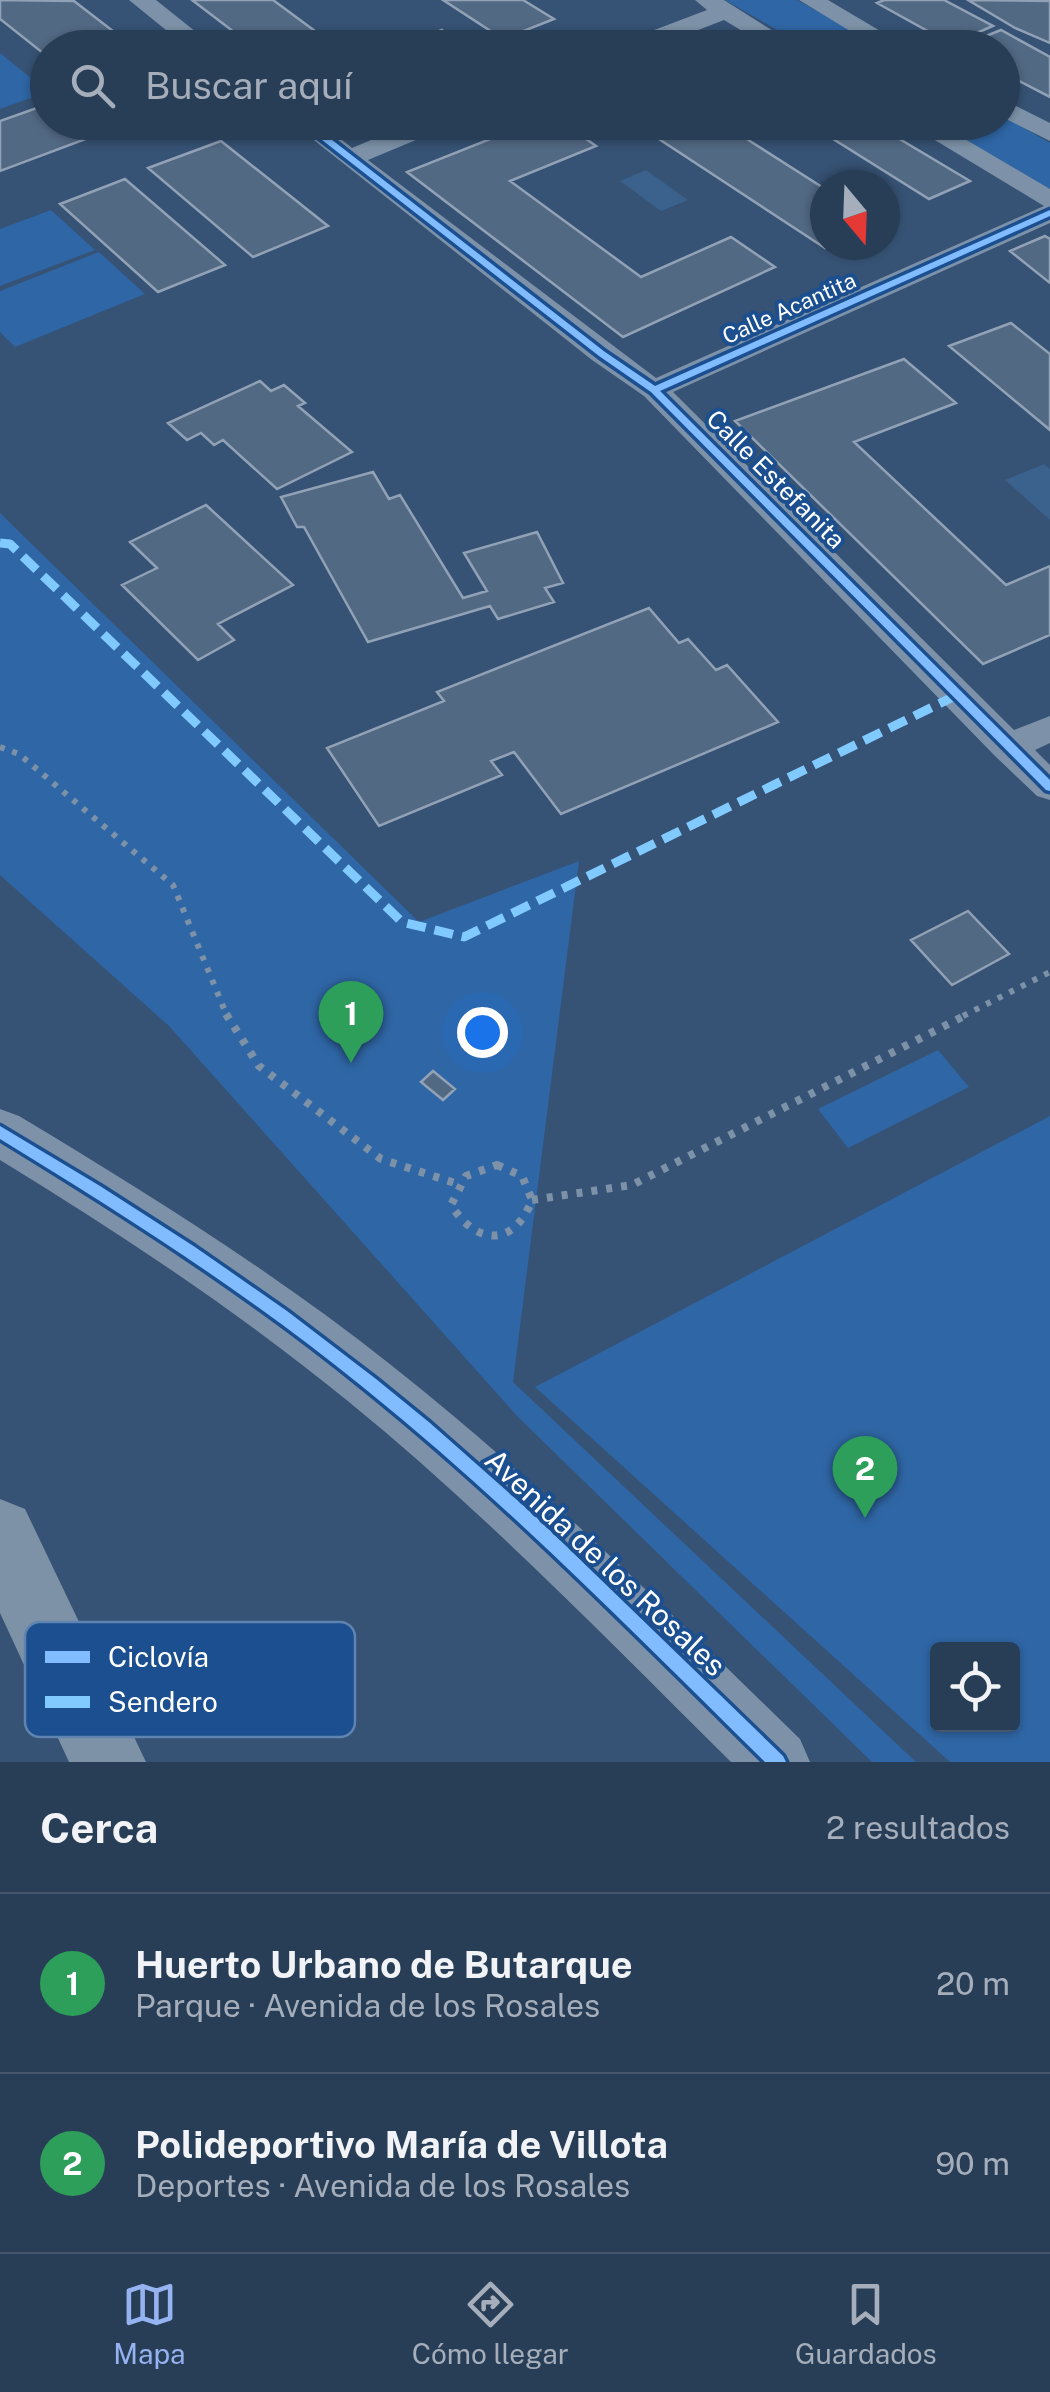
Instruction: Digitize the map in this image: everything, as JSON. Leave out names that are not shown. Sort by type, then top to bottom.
[{"type":"highway","points":[[0,1534],[42,1622]]},
{"type":"highway","points":[[96,1737],[108,1762]]},
{"type":"street","points":[[141,0],[180,30]]},
{"type":"street","points":[[813,0],[866,30]]},
{"type":"street","points":[[665,30],[716,5],[758,30]]},
{"type":"street","points":[[1020,116],[1050,133]]},
{"type":"street","name":"Calle Estefanita","points":[[326,140],[654,390],[1050,787]]},
{"type":"street","points":[[349,158],[394,140]]},
{"type":"street","points":[[948,140],[1050,200]]},
{"type":"street","name":"Calle Acantita","points":[[654,390],[1050,214]]},
{"type":"street","points":[[1008,746],[1050,729]]},
{"type":"street","name":"Avenida de los Rosales","points":[[0,1132],[217,1270],[370,1384],[549,1538],[777,1762]]},
{"type":"path","points":[[0,747],[19,754],[173,885],[230,1024],[258,1066],[381,1159],[455,1184]]},
{"type":"path","points":[[532,1200],[632,1185],[1050,972]]},
{"type":"path","points":[[498,1164],[522,1176],[532,1200],[522,1224],[502,1234],[480,1234],[461,1224],[450,1205],[455,1184],[473,1168],[498,1164]]},
{"type":"shaded area","points":[[725,0],[797,0],[851,30],[777,30]]},
{"type":"shaded area","points":[[0,53],[30,77],[30,98],[0,109]]},
{"type":"shaded area","points":[[1020,126],[1050,143],[1050,189],[965,140],[1020,140]]},
{"type":"shaded area","points":[[646,170],[688,200],[661,211],[620,181]]},
{"type":"shaded area","points":[[51,210],[95,250],[0,286],[0,229]]},
{"type":"shaded area","points":[[99,252],[145,294],[15,347],[0,332],[0,291]]},
{"type":"shaded area","points":[[1044,464],[1050,469],[1050,520],[1005,480]]},
{"type":"shaded area","points":[[0,513],[419,922],[579,861],[513,1382],[916,1762],[872,1762],[518,1417],[169,1026],[0,875]]},
{"type":"shaded area","points":[[938,1050],[969,1087],[848,1148],[818,1109]]},
{"type":"shaded area","points":[[1050,1116],[1050,1762],[950,1762],[535,1387]]},
{"type":"building","points":[[0,0],[74,1],[112,30],[30,30],[30,43],[0,19]]},
{"type":"building","points":[[192,0],[273,0],[314,30],[231,30]]},
{"type":"building","points":[[443,0],[523,0],[554,19],[526,30],[489,30]]},
{"type":"building","points":[[944,0],[993,26],[984,30],[926,30],[877,3]]},
{"type":"building","points":[[968,0],[1050,1],[1050,43]]},
{"type":"building","points":[[1020,40],[1050,57],[1050,97],[1020,81]]},
{"type":"building","points":[[30,110],[30,140],[83,140],[0,171],[0,121]]},
{"type":"building","points":[[488,140],[588,140],[596,146],[510,181],[641,277],[731,237],[775,267],[623,337],[407,172]]},
{"type":"building","points":[[660,140],[748,140],[810,179],[810,238]]},
{"type":"building","points":[[835,140],[901,140],[970,181],[929,199],[900,181],[900,170],[883,170]]},
{"type":"building","points":[[221,141],[328,226],[253,257],[148,168]]},
{"type":"building","points":[[125,179],[225,265],[158,292],[60,204]]},
{"type":"building","points":[[1045,236],[1050,239],[1050,283],[1010,251]]},
{"type":"building","points":[[1011,323],[1050,354],[1050,430],[949,346]]},
{"type":"building","points":[[904,359],[956,403],[854,442],[1006,585],[1050,566],[1050,635],[983,664],[735,421]]},
{"type":"building","points":[[260,381],[271,391],[284,385],[305,403],[298,406],[352,452],[277,489],[223,440],[214,445],[201,433],[187,440],[168,423]]},
{"type":"building","points":[[373,472],[389,499],[400,495],[463,598],[487,591],[464,553],[537,532],[563,583],[545,588],[554,602],[498,619],[490,606],[368,642],[304,527],[297,527],[281,497]]},
{"type":"building","points":[[206,505],[293,585],[218,624],[234,640],[198,660],[122,585],[157,568],[130,542]]},
{"type":"building","points":[[649,608],[679,643],[688,639],[716,670],[727,665],[778,722],[561,814],[514,752],[491,761],[502,775],[379,826],[327,748],[444,701],[437,692]]},
{"type":"building","points":[[968,911],[1009,954],[952,985],[911,940]]},
{"type":"building","points":[[433,1071],[455,1089],[443,1100],[421,1082]]},
{"type":"marked path","points":[[0,543],[10,544],[402,922],[464,937],[957,695]]},
{"type":"cycle path","points":[[326,140],[654,390],[1050,787]]},
{"type":"cycle path","points":[[654,390],[1050,213]]},
{"type":"cycle path","points":[[0,1132],[190,1252],[371,1384],[528,1521],[777,1762]]},
{"type":"place","name":"Huerto Urbano de Butarque","points":[[351,1063]]},
{"type":"place","name":"Polideportivo María de Villota","points":[[865,1518]]}]
